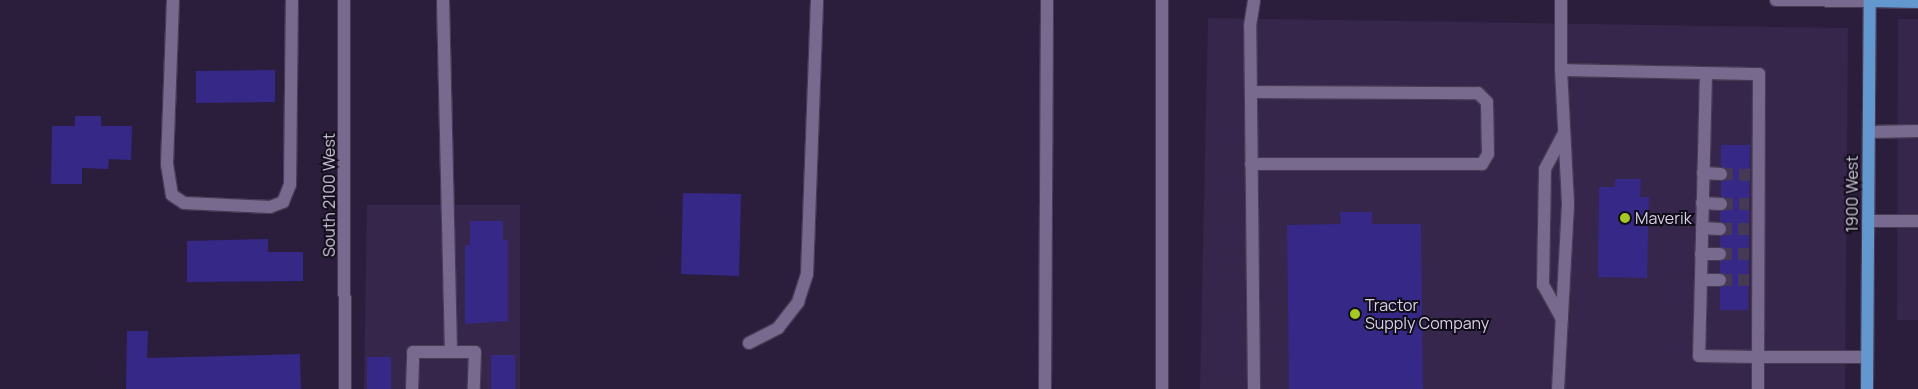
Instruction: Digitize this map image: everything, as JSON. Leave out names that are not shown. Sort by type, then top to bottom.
[{"type":"main road","points":[[1870,1],[1918,2]]},
{"type":"main road","name":"1900 West","points":[[1867,389],[1870,1]]},
{"type":"street","points":[[173,0],[167,164],[172,195],[184,203],[270,207],[284,202],[290,185],[292,0]]},
{"type":"street","name":"South 2100 West","points":[[344,0],[345,389]]},
{"type":"street","points":[[443,0],[451,352]]},
{"type":"street","points":[[749,343],[778,328],[798,302],[806,274],[817,0]]},
{"type":"street","points":[[1046,389],[1047,0]]},
{"type":"street","points":[[1162,0],[1162,389]]},
{"type":"street","points":[[1254,0],[1250,26],[1254,389]]},
{"type":"street","points":[[1558,389],[1568,202],[1561,70],[1561,0]]},
{"type":"street","points":[[1776,0],[1870,1]]},
{"type":"street","points":[[1561,70],[1759,74],[1754,175],[1753,280],[1758,389]]},
{"type":"street","points":[[1706,73],[1699,356],[1868,357]]},
{"type":"street","points":[[1252,92],[1478,94],[1486,102],[1488,154],[1482,164],[1252,164]]},
{"type":"street","points":[[1869,132],[1918,131]]},
{"type":"street","points":[[1562,319],[1543,285],[1545,169],[1564,132]]},
{"type":"street","points":[[1703,173],[1721,174]]},
{"type":"street","points":[[1702,203],[1720,204]]},
{"type":"street","points":[[1868,221],[1918,221]]},
{"type":"street","points":[[1702,228],[1720,229]]},
{"type":"street","points":[[1701,254],[1720,254]]},
{"type":"street","points":[[1701,280],[1720,280]]},
{"type":"street","points":[[412,389],[412,352],[475,352],[474,389]]},
{"type":"shaded area","points":[[1208,18],[1848,28],[1845,389],[1200,389]]},
{"type":"shaded area","points":[[1898,19],[1918,19],[1918,320],[1897,320]]},
{"type":"shaded area","points":[[367,205],[520,205],[520,389],[364,389]]},
{"type":"building","points":[[275,70],[275,102],[196,103],[196,71]]},
{"type":"building","points":[[75,116],[101,116],[101,126],[132,126],[131,160],[109,159],[108,169],[82,168],[82,184],[51,184],[52,126],[75,126]]},
{"type":"building","points":[[1721,145],[1750,145],[1748,310],[1720,310],[1720,288],[1728,280],[1720,272],[1720,262],[1728,254],[1720,246],[1720,237],[1728,229],[1720,221],[1720,212],[1729,204],[1721,196],[1721,182],[1729,174],[1721,166]]},
{"type":"building","points":[[1615,179],[1641,179],[1640,197],[1649,197],[1647,278],[1598,277],[1599,187],[1615,187]]},
{"type":"building","points":[[683,193],[741,194],[739,276],[681,274]]},
{"type":"building","name":"Tractor Supply Company","points":[[1340,212],[1372,212],[1372,224],[1421,224],[1423,389],[1289,389],[1287,225],[1341,224]]},
{"type":"building","points":[[470,221],[503,221],[503,240],[508,240],[508,321],[465,324],[465,245],[470,245]]},
{"type":"building","points":[[268,239],[268,252],[303,252],[303,281],[187,282],[187,241]]},
{"type":"building","points":[[127,331],[148,331],[147,358],[300,354],[301,389],[126,389]]},
{"type":"building","points":[[491,355],[515,355],[515,389],[491,389]]},
{"type":"building","points":[[367,357],[391,357],[391,389],[367,389]]},
{"type":"tunnel","points":[[1721,174],[1750,175]]},
{"type":"tunnel","points":[[1721,204],[1749,204]]},
{"type":"tunnel","points":[[1720,229],[1749,229]]},
{"type":"tunnel","points":[[1720,254],[1749,254]]},
{"type":"tunnel","points":[[1720,280],[1749,280]]},
{"type":"place","name":"Maverik","points":[[1625,218]]},
{"type":"place","name":"Tractor Supply Company","points":[[1355,314]]}]
